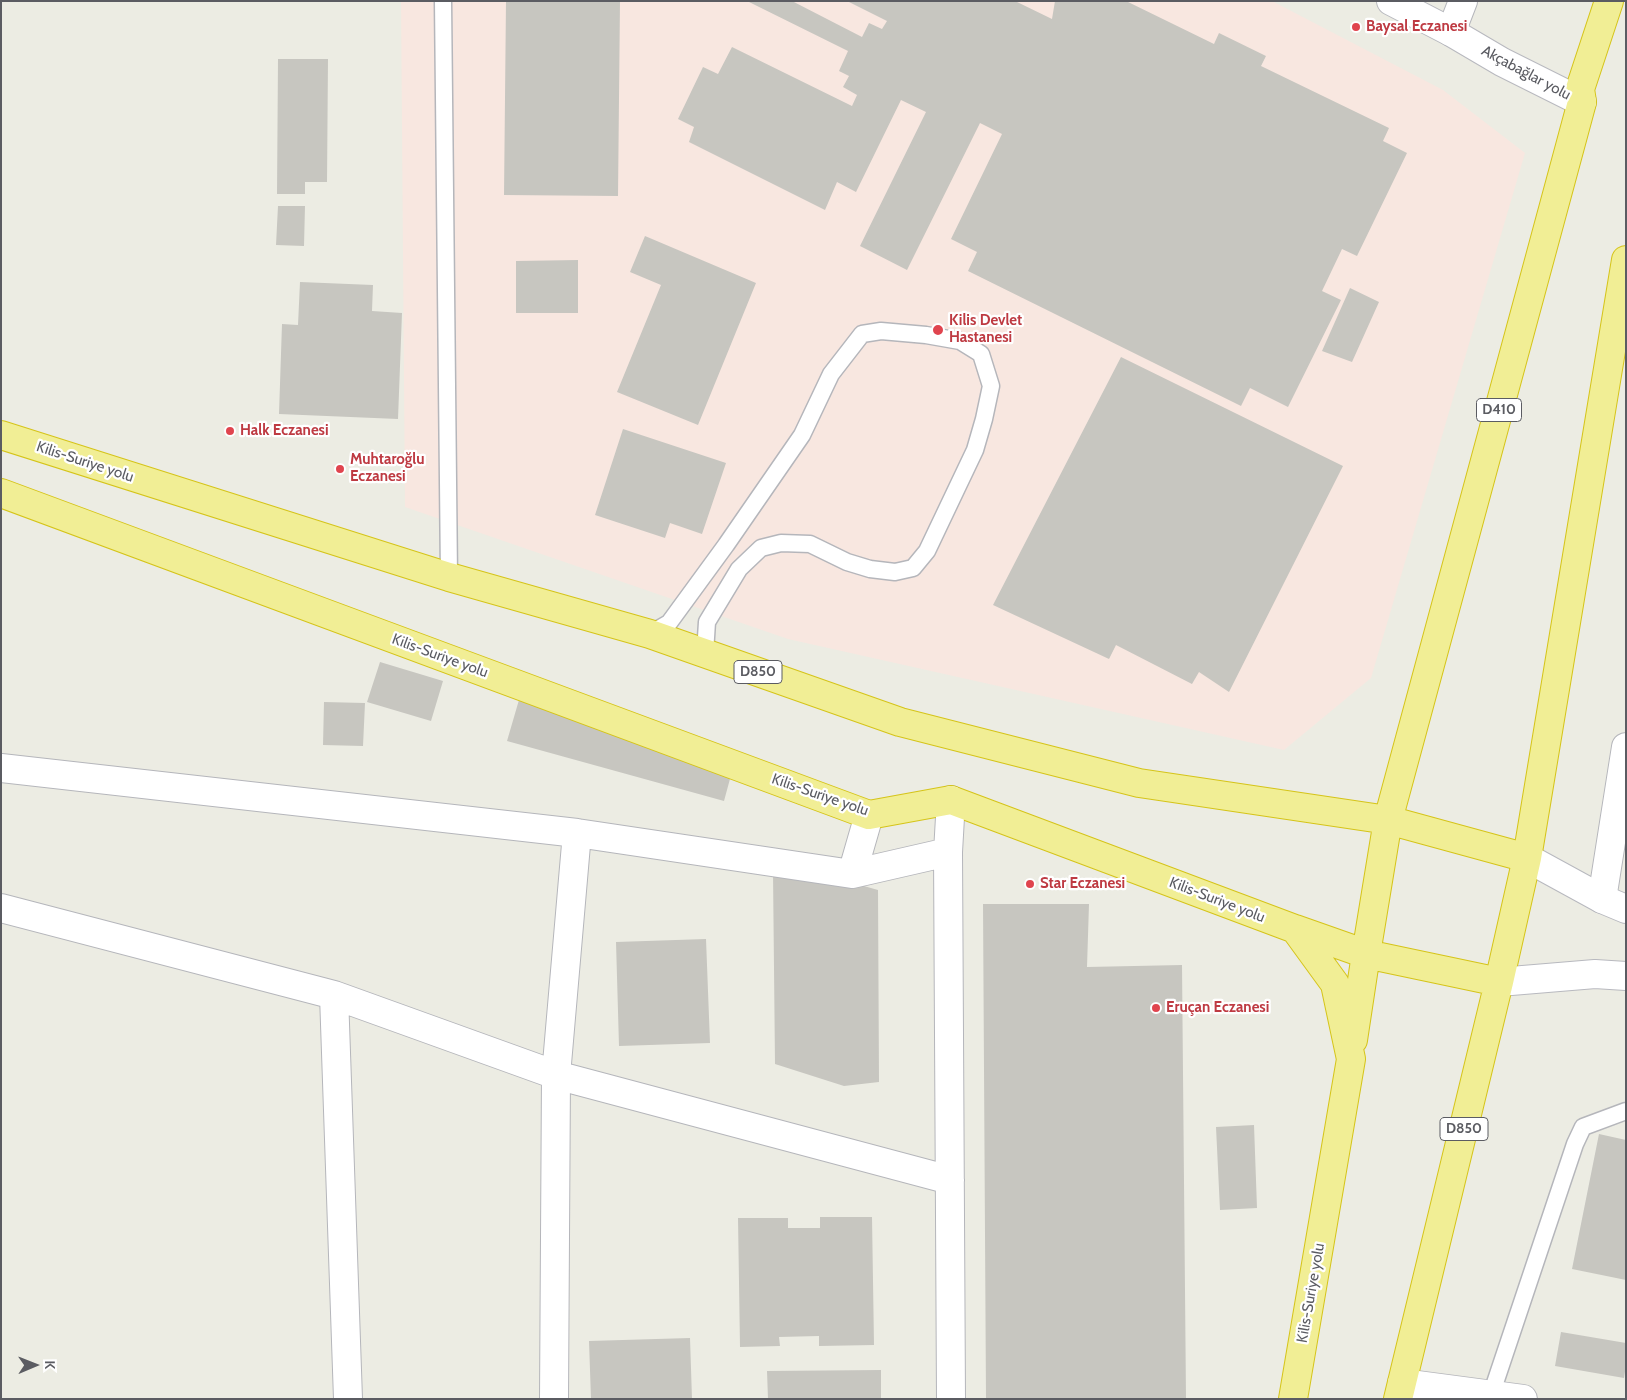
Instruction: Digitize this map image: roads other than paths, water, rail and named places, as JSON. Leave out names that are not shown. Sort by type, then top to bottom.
[{"type":"highway","name":"D410","points":[[1388,820],[1582,102],[1580,89],[1609,1]]},
{"type":"highway","points":[[1527,858],[1626,260]]},
{"type":"highway","name":"Kilis-Suriye yolu","points":[[1,435],[449,578],[650,634],[900,722],[1138,783],[1388,820],[1527,858]]},
{"type":"highway","name":"Kilis-Suriye yolu","points":[[1,493],[869,815],[951,800],[1295,929],[1335,984],[1351,1059],[1293,1399]]},
{"type":"highway","points":[[1351,1059],[1388,820]]},
{"type":"highway","name":"D850","points":[[1400,1391],[1500,982],[1527,858]]},
{"type":"highway","points":[[1295,929],[1366,954],[1500,982]]},
{"type":"street","name":"Akçabağlar yolu","points":[[1391,1],[1451,32],[1502,62],[1582,102]]},
{"type":"street","points":[[1451,32],[1463,1]]},
{"type":"street","points":[[1527,858],[1614,904],[1626,746]]},
{"type":"street","points":[[1,768],[577,832],[852,874],[948,852]]},
{"type":"street","points":[[951,800],[948,852],[951,1399]]},
{"type":"street","points":[[852,874],[869,815]]},
{"type":"street","points":[[554,1399],[556,1075],[577,832]]},
{"type":"street","points":[[1,908],[334,995],[556,1075],[950,1180]]},
{"type":"street","points":[[1500,982],[1595,974],[1626,976]]},
{"type":"street","points":[[334,995],[348,1399]]},
{"type":"street","points":[[1400,1391],[1491,1395],[1523,1399]]},
{"type":"lane","points":[[443,1],[449,578]]},
{"type":"lane","points":[[650,634],[669,623],[736,530],[802,435],[831,374],[862,334],[881,331],[943,338],[960,341],[982,354],[991,386],[975,450],[927,551],[913,568],[895,572],[870,569],[847,562],[810,544],[781,543],[760,548],[739,569],[707,622],[704,653]]},
{"type":"lane","points":[[1491,1395],[1575,1144],[1583,1128],[1626,1111]]},
{"type":"place","name":"Baysal Eczanesi","points":[[1356,27]]},
{"type":"place","name":"Kilis Devlet Hastanesi","points":[[938,330]]},
{"type":"place","name":"Halk Eczanesi","points":[[230,431]]},
{"type":"place","name":"Muhtaroğlu Eczanesi","points":[[340,469]]},
{"type":"place","name":"Star Eczanesi","points":[[1030,884]]},
{"type":"place","name":"Eruçan Eczanesi","points":[[1156,1008]]}]
